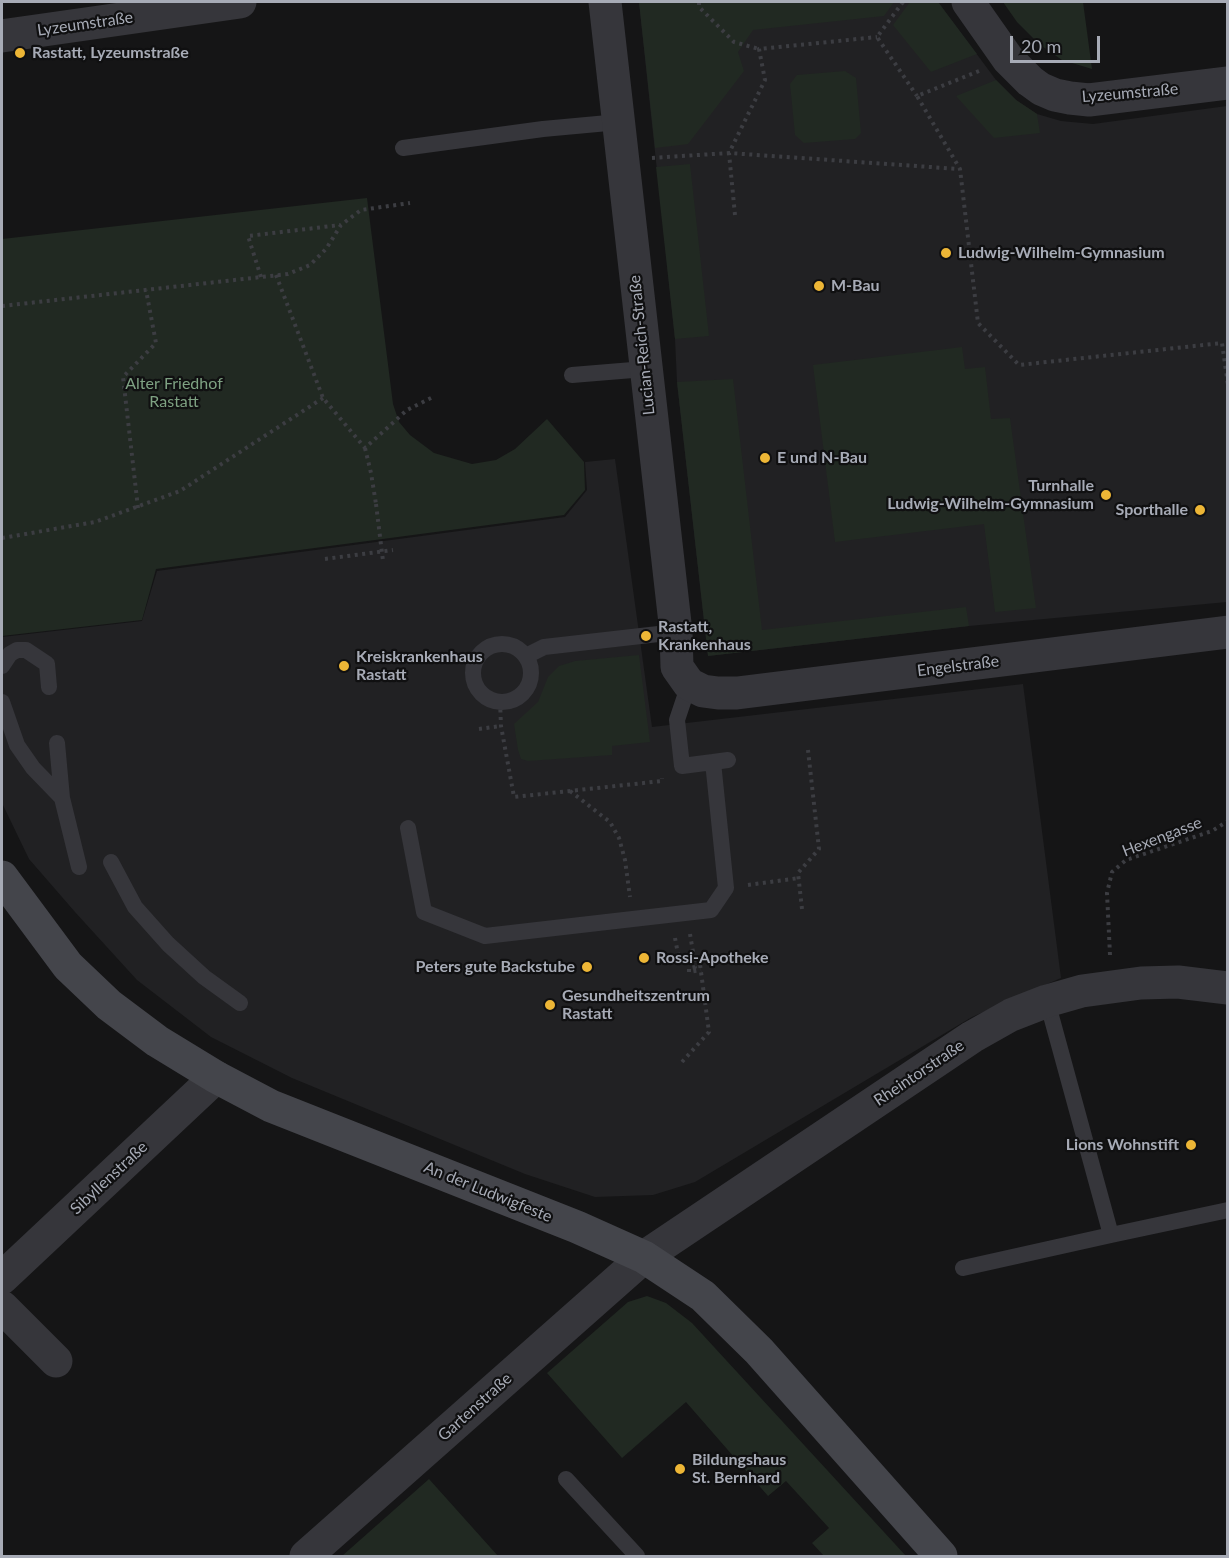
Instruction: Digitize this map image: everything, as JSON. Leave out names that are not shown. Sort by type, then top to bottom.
[{"type":"street","name":"Lyzeumstraße","points":[[2,36],[240,2]]},
{"type":"street","name":"Lucian-Reich-Straße","points":[[605,2],[676,632],[677,667],[689,684]]},
{"type":"street","name":"Lyzeumstraße","points":[[968,2],[1008,59],[1041,89],[1070,98],[1109,98],[1227,83]]},
{"type":"street","name":"Engelstraße","points":[[689,684],[703,691],[737,693],[1227,632]]},
{"type":"street","name":"An der Ludwigfeste","points":[[2,877],[68,966],[109,1005],[157,1041],[216,1077],[271,1107],[577,1227],[644,1257],[703,1296],[759,1351],[941,1557]]},
{"type":"street","name":"Rheintorstraße","points":[[644,1257],[972,1037],[1011,1016],[1047,1001],[1111,986],[1178,982],[1227,988]]},
{"type":"street","name":"Sibyllenstraße","points":[[2,1278],[216,1077]]},
{"type":"street","name":"Gartenstraße","points":[[306,1557],[644,1257]]},
{"type":"street","points":[[2,1307],[56,1361]]},
{"type":"lane","points":[[404,148],[543,129],[619,122]]},
{"type":"lane","points":[[572,375],[645,369]]},
{"type":"lane","points":[[526,656],[544,647],[676,632]]},
{"type":"lane","points":[[499,644],[511,645],[526,656],[532,673],[527,690],[518,698],[500,702],[488,699],[479,691],[474,680],[475,662],[487,648],[499,644]]},
{"type":"lane","points":[[2,666],[10,654],[17,650],[26,650],[47,664],[49,687]]},
{"type":"lane","points":[[408,828],[424,912],[485,936],[711,910],[726,888],[721,761],[682,766],[677,720],[689,684]]},
{"type":"lane","points":[[2,702],[17,745],[33,768],[62,798]]},
{"type":"lane","points":[[57,743],[62,798],[79,867]]},
{"type":"lane","points":[[111,862],[135,907],[168,944],[204,977],[240,1003]]},
{"type":"lane","points":[[1047,1001],[1111,1236]]},
{"type":"lane","points":[[963,1268],[1227,1210]]},
{"type":"lane","points":[[566,1479],[637,1557]]},
{"type":"path","points":[[699,2],[699,8],[734,42],[759,48],[877,37],[903,2]]},
{"type":"path","points":[[877,37],[917,96],[960,169],[978,324],[1019,365],[1225,343],[1227,385]]},
{"type":"path","points":[[735,215],[729,153],[765,80],[759,48]]},
{"type":"path","points":[[917,96],[1008,59]]},
{"type":"path","points":[[622,161],[729,153],[960,169]]},
{"type":"path","points":[[2,306],[288,274],[310,265],[326,249],[341,225],[361,210],[410,203]]},
{"type":"path","points":[[261,277],[248,236],[341,225]]},
{"type":"path","points":[[276,275],[323,398],[365,448],[376,504],[383,561]]},
{"type":"path","points":[[138,508],[123,376],[156,343],[146,290]]},
{"type":"path","points":[[365,448],[407,410],[433,397]]},
{"type":"path","points":[[2,538],[95,522],[180,491],[323,398]]},
{"type":"path","points":[[325,559],[393,550]]},
{"type":"path","points":[[500,702],[501,726],[514,797],[662,781],[661,770]]},
{"type":"path","points":[[479,729],[501,726]]},
{"type":"path","points":[[801,909],[798,873],[819,849],[808,750]]},
{"type":"path","points":[[570,791],[610,822],[620,838],[632,919]]},
{"type":"path","name":"Hexengasse","points":[[1111,986],[1107,893],[1112,872],[1126,860],[1212,831],[1227,821]]},
{"type":"path","points":[[759,883],[799,878]]},
{"type":"path","points":[[686,913],[695,967],[689,968],[689,972],[701,970]]},
{"type":"path","points":[[675,936],[679,959],[699,957],[709,1032],[682,1062]]},
{"type":"shaded area","name":"Ludwig-Wilhelm-Gymnasium","points":[[639,2],[938,2],[996,80],[1016,100],[1037,114],[1061,121],[1093,124],[1227,106],[1227,602],[969,626],[708,656],[677,382],[675,339]]},
{"type":"shaded area","points":[[615,459],[652,727],[1023,684],[1061,978],[972,1017],[695,1182],[653,1195],[595,1197],[525,1174],[292,1078],[211,1037],[137,980],[29,859],[2,803],[2,637],[142,621],[157,571],[565,517],[587,490],[585,462]]},
{"type":"green space","points":[[639,2],[894,2],[884,16],[753,30],[738,52],[744,71],[688,144],[655,148]]},
{"type":"green space","points":[[910,2],[938,2],[977,54],[931,72],[893,25]]},
{"type":"green space","points":[[1003,2],[1083,2],[1092,69],[1062,60],[1039,44],[1017,22]]},
{"type":"green space","points":[[845,71],[856,78],[861,133],[855,139],[804,143],[795,135],[790,84],[797,75]]},
{"type":"green space","points":[[996,80],[1016,100],[1037,114],[1040,133],[994,138],[956,96]]},
{"type":"green space","points":[[690,164],[709,336],[675,339],[656,167]]},
{"type":"green space","name":"Alter Friedhof Rastatt","points":[[367,198],[393,404],[399,422],[410,435],[434,453],[472,464],[496,460],[515,449],[547,419],[584,462],[585,490],[564,515],[156,569],[142,620],[2,636],[2,239]]},
{"type":"green space","points":[[962,347],[965,369],[985,367],[991,419],[1010,418],[1036,608],[995,612],[984,524],[835,542],[813,365]]},
{"type":"green space","points":[[733,379],[762,630],[966,607],[969,626],[708,656],[677,382]]},
{"type":"green space","points":[[639,655],[650,742],[612,746],[612,755],[528,761],[521,759],[514,724],[538,702],[548,677],[559,666],[575,661]]},
{"type":"green space","points":[[647,1296],[666,1303],[692,1323],[906,1556],[824,1556],[812,1543],[829,1528],[786,1481],[768,1496],[686,1402],[622,1458],[547,1373],[628,1302]]},
{"type":"green space","points":[[429,1479],[498,1556],[342,1556]]},
{"type":"place","name":"Rastatt, Lyzeumstraße","points":[[20,53]]},
{"type":"place","name":"Ludwig-Wilhelm-Gymnasium","points":[[946,253]]},
{"type":"place","name":"M-Bau","points":[[819,286]]},
{"type":"place","name":"E und N-Bau","points":[[765,458]]},
{"type":"place","name":"Turnhalle Ludwig-Wilhelm-Gymnasium","points":[[1106,495]]},
{"type":"place","name":"Sporthalle","points":[[1200,510]]},
{"type":"place","name":"Rastatt, Krankenhaus","points":[[646,636]]},
{"type":"place","name":"Kreiskrankenhaus Rastatt","points":[[344,666]]},
{"type":"place","name":"Rossi-Apotheke","points":[[644,958]]},
{"type":"place","name":"Peters gute Backstube","points":[[587,967]]},
{"type":"place","name":"Gesundheitszentrum Rastatt","points":[[550,1005]]},
{"type":"place","name":"Lions Wohnstift","points":[[1191,1145]]},
{"type":"place","name":"Bildungshaus St. Bernhard","points":[[680,1469]]}]
